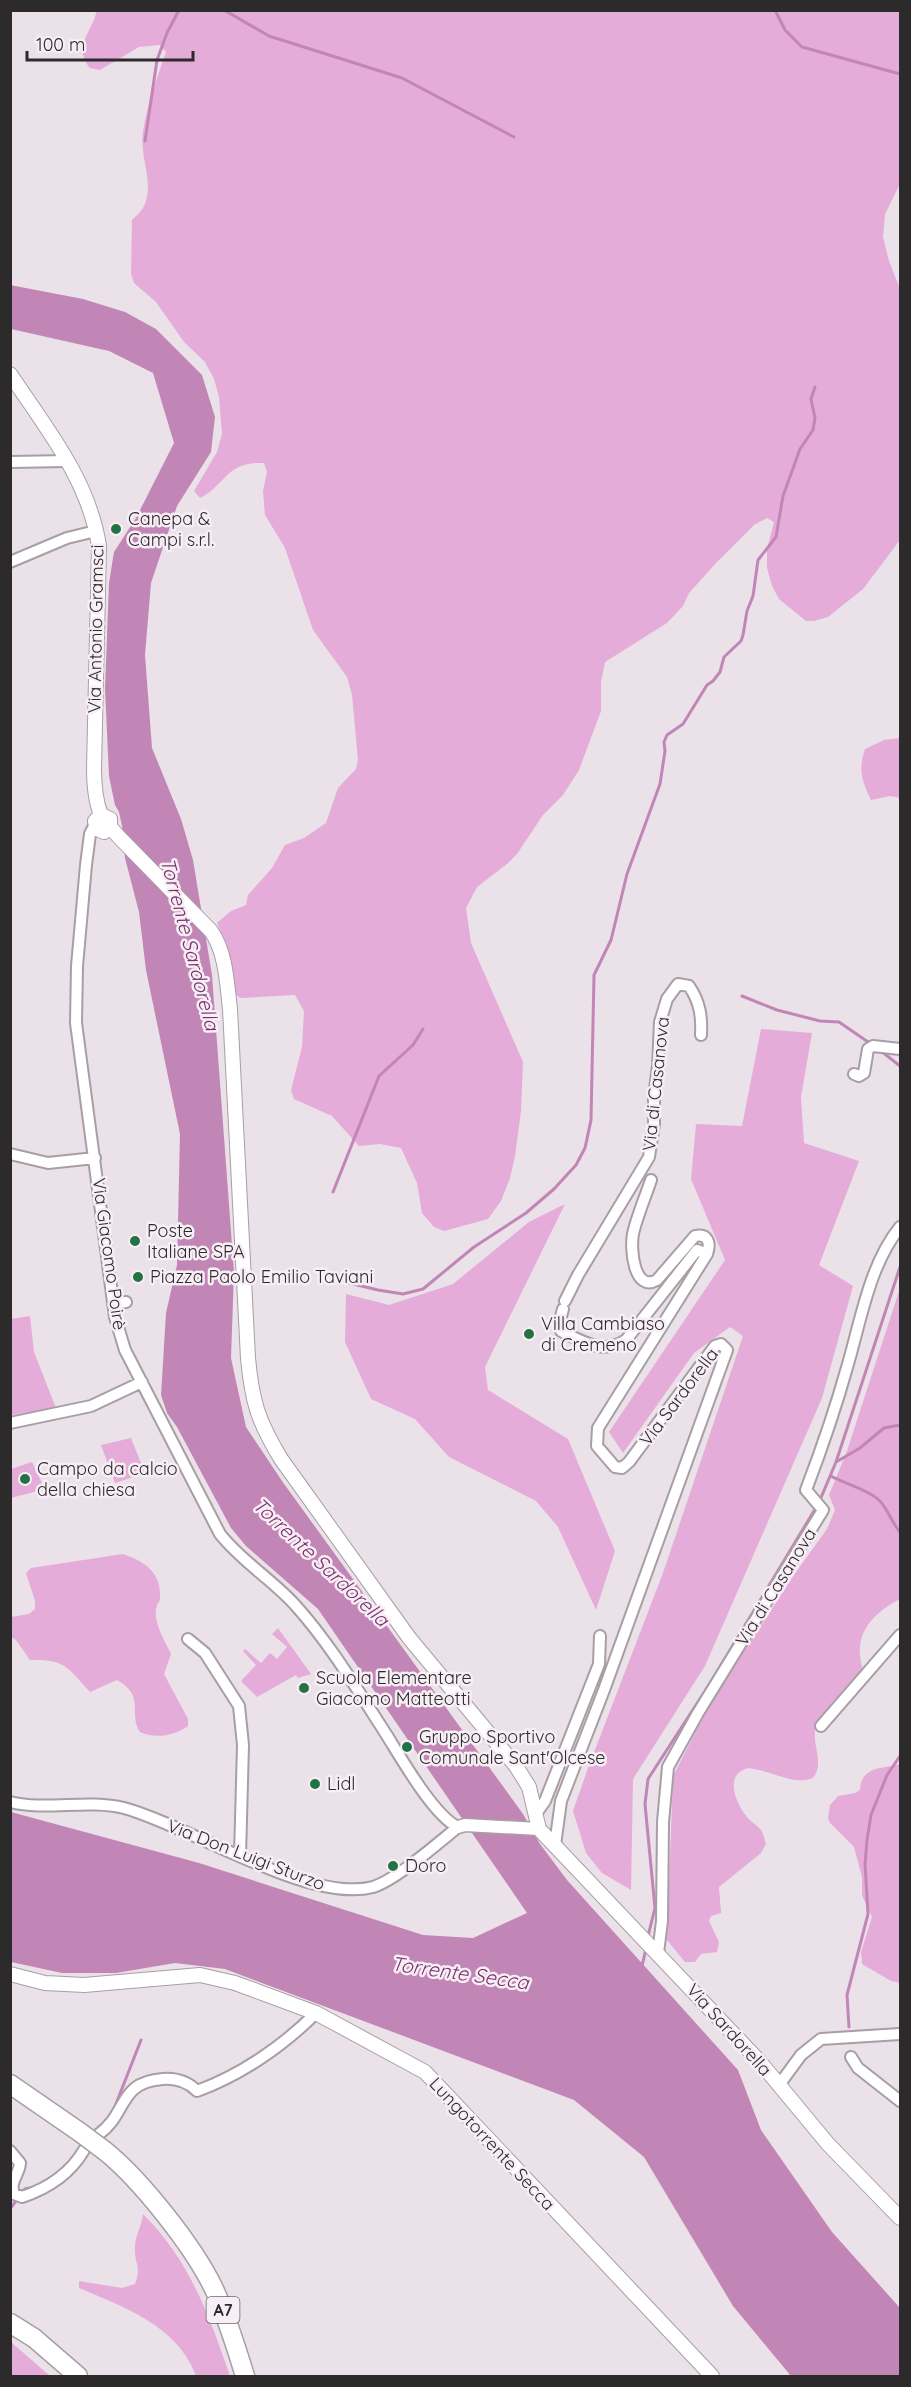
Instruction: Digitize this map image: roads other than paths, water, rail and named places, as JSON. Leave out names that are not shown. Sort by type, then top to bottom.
[{"type":"highway","name":"A7","points":[[10,2084],[121,2164],[189,2249],[208,2279],[221,2304],[245,2376]]},
{"type":"highway","points":[[10,2323],[34,2338],[78,2376]]},
{"type":"main road","name":"Via Antonio Gramsci","points":[[10,374],[67,460],[89,504],[96,531],[99,546],[94,768]]},
{"type":"main road","name":"Via Giacomo Poirè","points":[[94,768],[98,820]]},
{"type":"main road","points":[[98,820],[102,832],[115,832],[211,931],[217,940],[227,988],[251,1392],[264,1430],[281,1459],[410,1639],[516,1766],[529,1787],[535,1824]]},
{"type":"main road","name":"Via Sardorella","points":[[535,1824],[760,2062],[828,2144],[900,2218]]},
{"type":"main road","name":"Lungotorrente Secca","points":[[10,1974],[45,1983],[84,1985],[200,1976],[235,1983],[316,2013],[425,2072],[709,2376]]},
{"type":"street","points":[[10,462],[67,460]]},
{"type":"street","points":[[10,562],[67,538],[96,531]]},
{"type":"street","name":"Via Giacomo Poirè","points":[[98,820],[90,834],[86,865],[77,966],[76,1023],[113,1304],[125,1350],[220,1534],[233,1550],[284,1593],[298,1609],[348,1676],[403,1761],[444,1818],[462,1826]]},
{"type":"street","name":"Via di Casanova","points":[[700,1035],[702,1017],[695,995],[689,986],[678,984],[672,989],[667,999],[660,1022],[654,1124],[649,1157],[578,1275],[564,1305],[559,1324],[561,1331],[595,1347],[619,1344],[626,1340],[697,1250],[707,1254]]},
{"type":"street","points":[[854,1074],[859,1076],[864,1073],[868,1049],[873,1046],[900,1049]]},
{"type":"street","points":[[10,1154],[48,1163],[95,1158]]},
{"type":"street","points":[[651,1180],[633,1234],[633,1255],[640,1279],[645,1283],[657,1280],[698,1235],[705,1236],[709,1241],[707,1254]]},
{"type":"street","name":"Via di Casanova","points":[[658,1953],[663,1921],[663,1822],[668,1767],[704,1703],[823,1510],[806,1490],[828,1433],[873,1278],[900,1227]]},
{"type":"street","name":"Via Sardorella","points":[[555,1845],[561,1801],[727,1353],[725,1346],[719,1344],[715,1346],[629,1462],[622,1468],[615,1467],[597,1446],[598,1428],[707,1254]]},
{"type":"street","points":[[113,1304],[126,1302]]},
{"type":"street","points":[[10,1423],[91,1406],[142,1382]]},
{"type":"street","points":[[821,1726],[900,1635]]},
{"type":"street","points":[[462,1826],[535,1824],[594,1679],[599,1664],[600,1636]]},
{"type":"street","points":[[188,1639],[205,1653],[239,1706],[243,1745],[240,1856]]},
{"type":"street","name":"Via Don Luigi Sturzo","points":[[10,1802],[121,1808],[151,1817],[240,1856],[333,1889],[361,1889],[389,1879],[462,1826]]},
{"type":"street","points":[[10,2151],[20,2163],[20,2169],[11,2183],[14,2194],[22,2197],[40,2190],[75,2165],[92,2142],[112,2122],[128,2094],[140,2084],[170,2078],[189,2083],[197,2091],[223,2081],[297,2032],[316,2013]]},
{"type":"street","points":[[779,2085],[801,2055],[820,2040],[900,2034]]},
{"type":"street","points":[[851,2057],[858,2068],[900,2101]]},
{"type":"water","points":[[10,285],[83,299],[125,312],[156,329],[202,375],[215,417],[211,452],[177,506],[151,583],[145,655],[152,748],[181,819],[193,860],[212,975],[234,1272],[231,1358],[246,1427],[282,1481],[523,1814],[540,1844],[567,1880],[738,2070],[761,2130],[832,2232],[900,2308],[900,2376],[791,2376],[733,2306],[644,2157],[574,2100],[225,1969],[175,1963],[116,1973],[62,1973],[11,1962],[11,1812],[199,1863],[423,1935],[473,1938],[527,1913],[318,1609],[246,1546],[231,1528],[177,1427],[167,1413],[161,1395],[166,1313],[177,1265],[180,1134],[146,970],[139,912],[125,858],[122,826],[109,776],[105,689],[109,583],[114,552],[136,518],[174,443],[153,373],[109,351],[11,329]]},
{"type":"waterway","points":[[145,141],[157,60],[179,10]]},
{"type":"waterway","points":[[224,10],[269,36],[402,78],[514,137]]},
{"type":"waterway","points":[[775,10],[785,30],[802,47],[900,74]]},
{"type":"waterway","points":[[335,1272],[349,1283],[378,1290],[403,1294],[423,1289],[474,1247],[526,1213],[554,1189],[576,1165],[585,1148],[591,1120],[594,975],[611,940],[627,874],[660,784],[665,751],[664,742],[667,735],[683,724],[707,685],[720,672],[724,657],[741,641],[747,611],[753,596],[758,560],[776,537],[783,496],[800,449],[813,430],[815,418],[811,399],[815,387]]},
{"type":"waterway","points":[[742,996],[777,1010],[820,1021],[839,1022],[871,1044]]},
{"type":"waterway","points":[[333,1192],[379,1076],[413,1045],[423,1029]]},
{"type":"waterway","points":[[881,1051],[900,1066]]},
{"type":"waterway","points":[[820,1500],[836,1462],[900,1267]]},
{"type":"waterway","points":[[836,1462],[860,1448],[884,1428],[900,1425]]},
{"type":"waterway","points":[[831,1476],[879,1500],[900,1532]]},
{"type":"waterway","points":[[648,1936],[655,1908],[645,1804],[648,1779],[709,1685],[817,1506]]},
{"type":"waterway","points":[[849,2027],[847,1995],[868,1914],[865,1864],[871,1815],[887,1775],[900,1756]]},
{"type":"waterway","points":[[642,1966],[646,1949]]},
{"type":"waterway","points":[[114,2109],[141,2040]]},
{"type":"waterway","points":[[22,2193],[25,2189],[35,2187],[52,2177]]},
{"type":"waterway","points":[[10,2209],[18,2198]]},
{"type":"place","name":"Canepa & Campi s.r.l.","points":[[116,529]]},
{"type":"place","name":"Poste Italiane SPA","points":[[135,1241]]},
{"type":"place","name":"Piazza Paolo Emilio Taviani","points":[[138,1277]]},
{"type":"place","name":"Villa Cambiaso di Cremeno","points":[[529,1334]]},
{"type":"place","name":"Campo da calcio della chiesa","points":[[25,1479]]},
{"type":"place","name":"Scuola Elementare Giacomo Matteotti","points":[[304,1688]]},
{"type":"place","name":"Gruppo Sportivo Comunale Sant'Olcese","points":[[407,1747]]},
{"type":"place","name":"Lidl","points":[[315,1784]]},
{"type":"place","name":"Doro","points":[[393,1866]]},
{"type":"water label","name":"Torrente Sardorella","points":[[190,944]]},
{"type":"water label","name":"Torrente Sardorella","points":[[321,1562]]},
{"type":"water label","name":"Torrente Secca","points":[[460,1973]]}]
